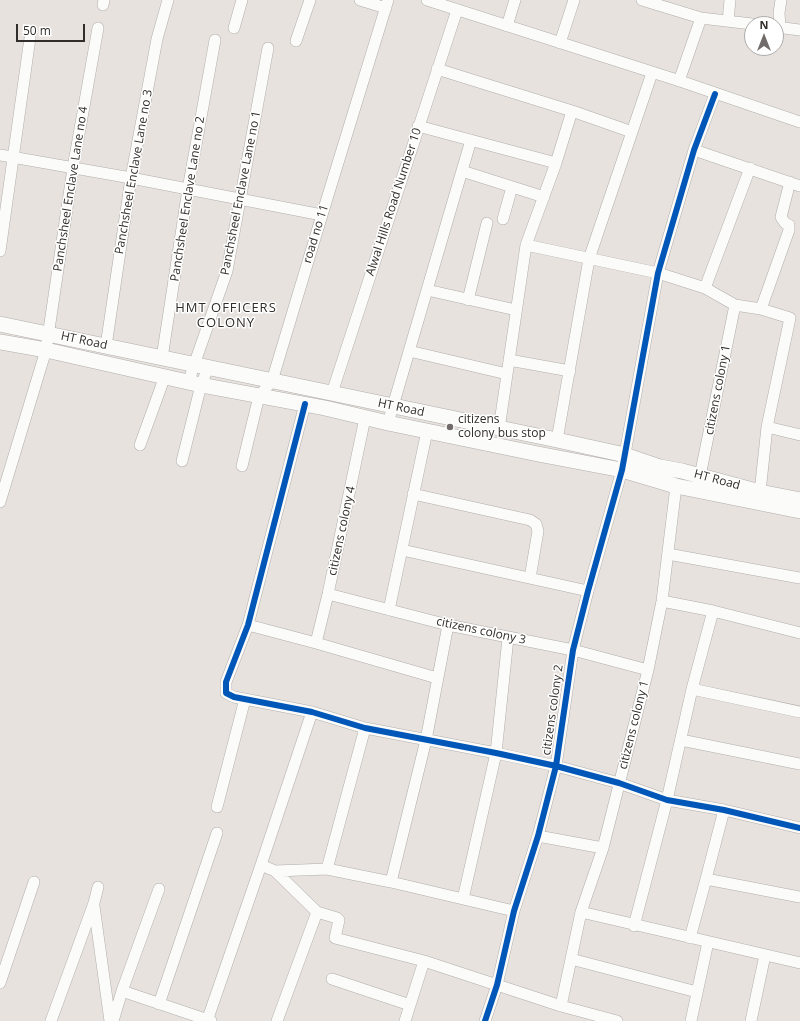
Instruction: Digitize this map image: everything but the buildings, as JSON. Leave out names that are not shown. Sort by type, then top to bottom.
[{"type":"street","name":"Panchsheel Enclave Lane no 3","points":[[106,346],[131,178],[157,40],[168,0]]},
{"type":"street","points":[[234,28],[242,0]]},
{"type":"street","points":[[296,42],[310,0]]},
{"type":"street","points":[[360,0],[387,4]]},
{"type":"street","points":[[427,0],[679,81],[800,122]]},
{"type":"street","points":[[507,26],[515,0]]},
{"type":"street","points":[[560,44],[574,0]]},
{"type":"street","points":[[642,0],[701,18],[744,23]]},
{"type":"street","points":[[728,21],[730,0]]},
{"type":"street","points":[[779,16],[782,0]]},
{"type":"street","name":"road no 11","points":[[242,466],[259,396],[272,381],[387,4]]},
{"type":"street","name":"Alwal Hills Road Number 10","points":[[332,394],[457,10]]},
{"type":"street","points":[[679,81],[701,18]]},
{"type":"street","name":"Panchsheel Enclave Lane no 4","points":[[0,502],[50,334],[73,168],[98,28]]},
{"type":"street","points":[[784,28],[800,30]]},
{"type":"street","points":[[0,251],[30,38]]},
{"type":"street","name":"Panchsheel Enclave Lane no 2","points":[[162,358],[188,189],[215,40]]},
{"type":"street","name":"Panchsheel Enclave Lane no 1","points":[[182,461],[195,383],[227,271],[235,234],[268,48]]},
{"type":"street","points":[[437,69],[572,111],[632,132]]},
{"type":"street","points":[[557,440],[589,259],[652,73]]},
{"type":"street","name":"citizens colony 2","points":[[485,1021],[497,985],[514,911],[538,836],[556,766],[573,650],[622,470],[658,273],[694,150],[715,94]]},
{"type":"street","points":[[499,429],[526,245],[556,163],[572,111]]},
{"type":"street","points":[[418,126],[556,163]]},
{"type":"street","points":[[388,423],[471,140]]},
{"type":"street","points":[[694,150],[795,184],[781,217],[784,223],[789,226],[789,230],[761,309]]},
{"type":"street","points":[[0,155],[131,178],[322,215]]},
{"type":"street","points":[[705,288],[750,168]]},
{"type":"street","points":[[462,171],[544,197]]},
{"type":"street","points":[[502,219],[512,187]]},
{"type":"street","points":[[468,300],[487,222]]},
{"type":"street","points":[[526,245],[658,273],[705,288],[735,305],[761,309],[790,318],[767,427],[760,492]]},
{"type":"street","points":[[427,290],[516,310]]},
{"type":"street","name":"citizens colony 1","points":[[700,476],[735,305]]},
{"type":"street","name":"HT Road","points":[[0,324],[557,440],[625,455],[660,467],[760,492],[800,500]]},
{"type":"street","name":"HT Road","points":[[0,342],[46,350],[195,383],[325,408],[388,423],[622,470],[676,486],[800,511]]},
{"type":"street","points":[[410,351],[507,374]]},
{"type":"street","points":[[509,360],[570,371]]},
{"type":"street","points":[[140,445],[165,376]]},
{"type":"street","points":[[305,404],[248,625],[226,682],[226,693],[234,697],[312,712],[365,728],[556,766],[619,783],[667,800],[724,810],[800,828]]},
{"type":"street","name":"citizens colony 4","points":[[316,643],[328,594],[365,418]]},
{"type":"street","points":[[767,427],[800,435]]},
{"type":"street","points":[[389,610],[427,431]]},
{"type":"street","name":"citizens colony 1","points":[[561,1006],[581,912],[603,848],[648,670],[662,601],[676,486]]},
{"type":"street","points":[[413,494],[530,520],[536,524],[538,531],[530,578]]},
{"type":"street","points":[[402,550],[588,591]]},
{"type":"street","points":[[668,554],[800,578]]},
{"type":"street","name":"citizens colony 3","points":[[328,594],[448,625],[573,650],[648,670]]},
{"type":"street","points":[[662,601],[712,611],[800,633]]},
{"type":"street","points":[[634,926],[667,800],[692,689],[712,611]]},
{"type":"street","points":[[248,625],[437,678]]},
{"type":"street","points":[[391,882],[426,740],[448,625]]},
{"type":"street","points":[[463,899],[496,753],[508,638]]},
{"type":"street","points":[[692,689],[800,712]]},
{"type":"street","points":[[217,807],[245,699]]},
{"type":"street","points":[[122,991],[209,1021],[312,712]]},
{"type":"street","points":[[327,869],[365,728]]},
{"type":"street","points":[[681,740],[800,764]]},
{"type":"street","points":[[690,938],[724,810]]},
{"type":"street","points":[[159,1004],[217,833]]},
{"type":"street","points":[[538,836],[603,848]]},
{"type":"street","points":[[261,865],[275,871],[317,912],[337,918],[339,920],[334,938],[424,961],[561,1006],[617,1021]]},
{"type":"street","points":[[275,871],[327,869],[391,882],[514,911]]},
{"type":"street","points":[[706,879],[800,897]]},
{"type":"street","points":[[0,983],[3,962],[34,882]]},
{"type":"street","points":[[51,1021],[94,904],[98,887]]},
{"type":"street","points":[[112,1021],[159,889]]},
{"type":"street","points":[[94,904],[112,1021]]},
{"type":"street","points":[[277,1021],[317,912]]},
{"type":"street","points":[[581,912],[634,926],[800,963]]},
{"type":"street","points":[[691,1021],[708,942]]},
{"type":"street","points":[[754,1021],[765,955]]},
{"type":"street","points":[[571,959],[697,992]]},
{"type":"street","points":[[405,1021],[424,961]]},
{"type":"street","points":[[332,979],[410,1005]]},
{"type":"cycle path","points":[[485,1021],[497,985],[514,911],[538,836],[556,766],[573,650],[622,470],[658,273],[694,150],[715,94]]},
{"type":"cycle path","points":[[305,404],[248,625],[226,682],[226,693],[234,697],[312,712],[365,728],[556,766],[619,783],[667,800],[724,810],[800,828]]},
{"type":"place","name":"citizens colony bus stop","points":[[450,427]]},
{"type":"district","name":"HMT OFFICERS COLONY","points":[[226,316]]}]
